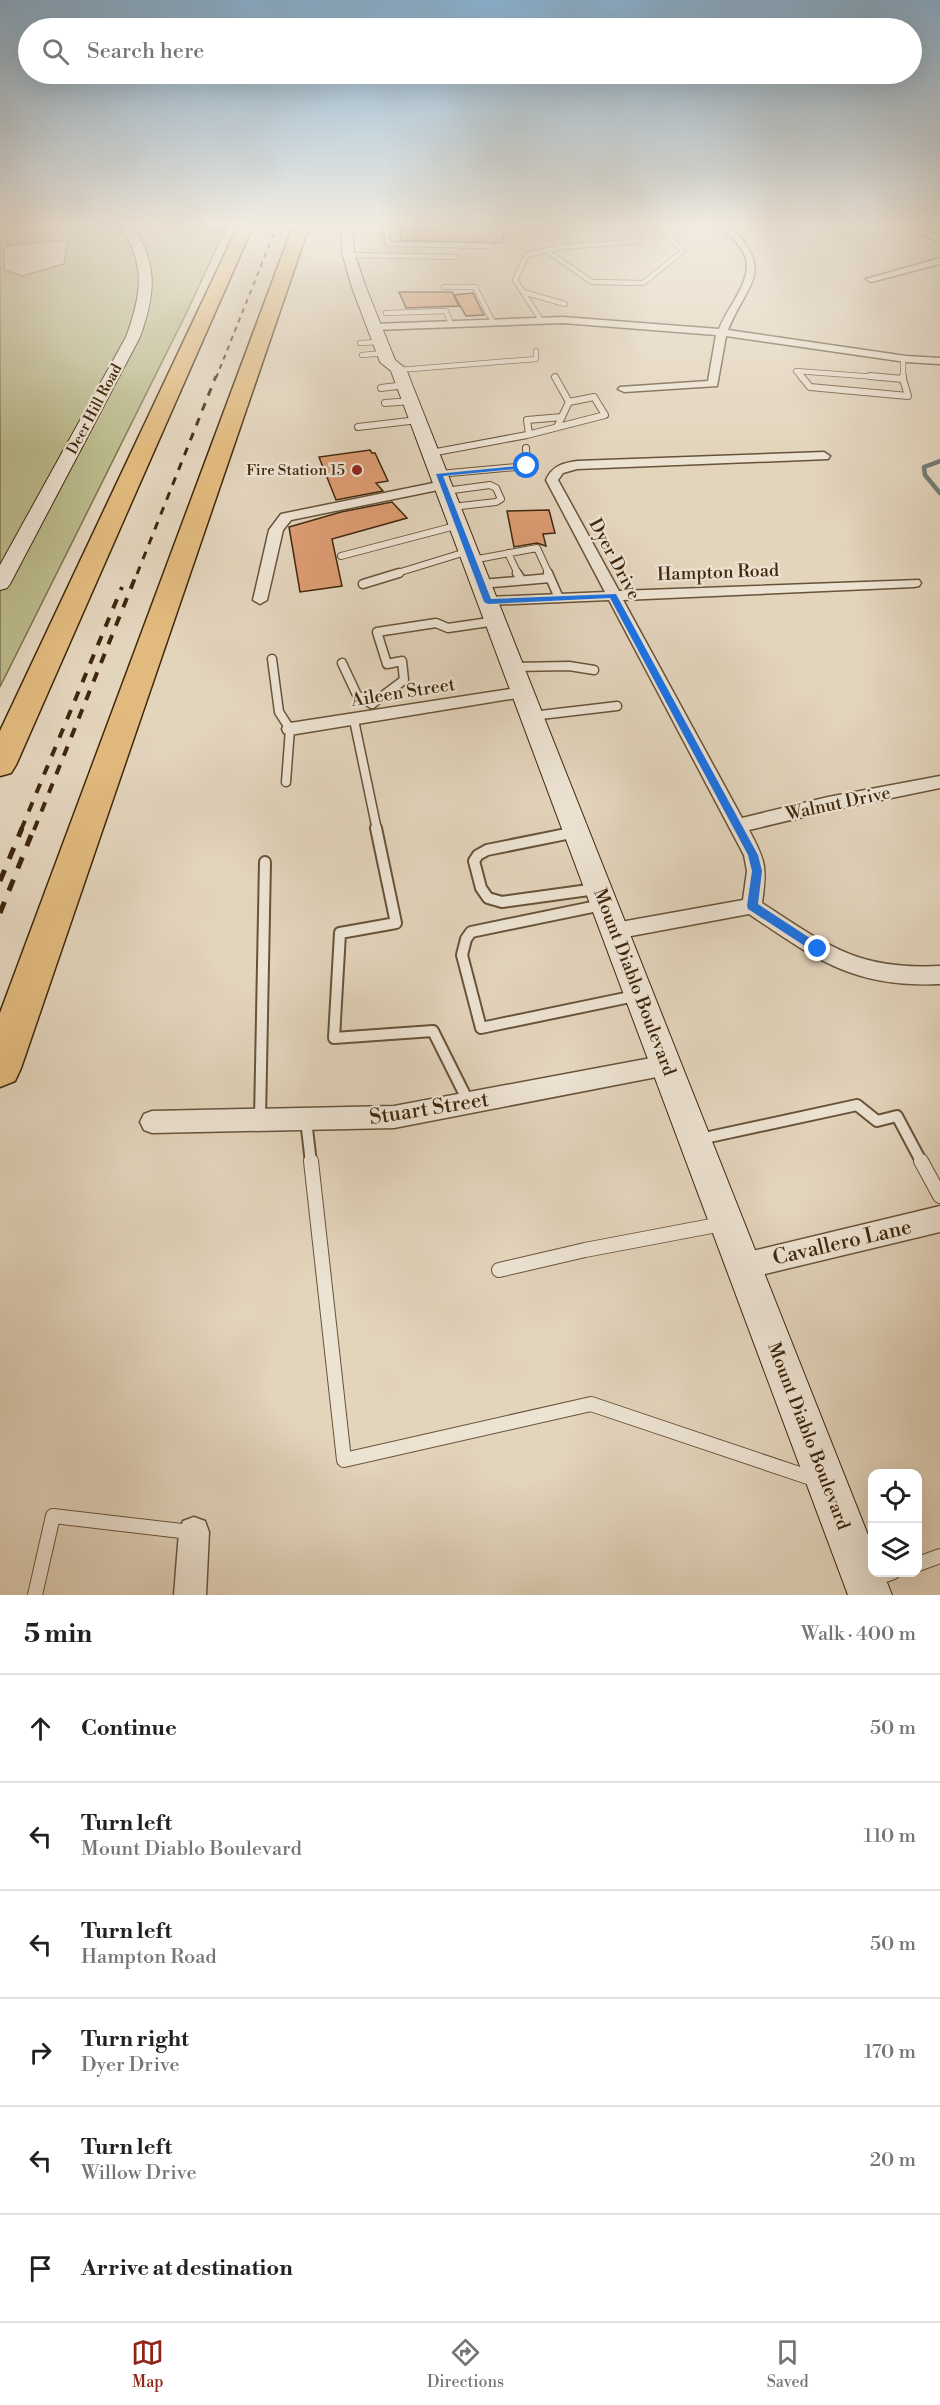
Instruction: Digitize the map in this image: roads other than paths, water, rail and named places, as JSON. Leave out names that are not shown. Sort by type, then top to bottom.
[{"type":"highway","points":[[0,765],[212,300]]},
{"type":"highway","points":[[0,1068],[232,416],[277,300]]},
{"type":"main road","name":"Deer Hill Road","points":[[0,584],[6,562],[133,337],[144,300]]},
{"type":"main road","name":"Mount Diablo Boulevard","points":[[364,300],[373,327],[461,532],[827,1483],[876,1583]]},
{"type":"main road","points":[[381,300],[391,325]]},
{"type":"street","points":[[624,389],[713,384],[722,332],[738,300]]},
{"type":"street","points":[[373,327],[563,320],[722,332],[903,358],[940,361]]},
{"type":"street","name":"Dyer Drive","points":[[752,906],[757,871],[753,855],[552,480],[556,471],[577,465],[824,456]]},
{"type":"street","name":"Hampton Road","points":[[260,600],[276,530],[286,517],[461,532],[559,598],[914,583]]},
{"type":"street","name":"Aileen Street","points":[[290,729],[523,691]]},
{"type":"street","name":"Walnut Drive","points":[[738,826],[828,804],[940,782]]},
{"type":"street","points":[[606,908],[752,906],[818,949],[857,968],[878,975],[899,978],[940,975]]},
{"type":"street","name":"Stuart Street","points":[[152,1122],[394,1117],[667,1065]]},
{"type":"street","name":"Cavallero Lane","points":[[744,1266],[940,1219]]},
{"type":"street","points":[[190,1595],[194,1532]]},
{"type":"lane","points":[[482,300],[493,322]]},
{"type":"lane","points":[[528,300],[541,320]]},
{"type":"lane","points":[[553,300],[565,304]]},
{"type":"lane","points":[[360,343],[396,379]]},
{"type":"lane","points":[[362,355],[396,379],[536,359],[536,351]]},
{"type":"lane","points":[[903,358],[903,379],[908,396],[810,387],[796,371],[903,379]]},
{"type":"lane","points":[[555,377],[570,402]]},
{"type":"lane","points":[[358,427],[396,379]]},
{"type":"lane","points":[[461,532],[529,434],[605,415],[594,397],[570,402]]},
{"type":"lane","points":[[557,427],[570,402]]},
{"type":"lane","points":[[529,434],[527,420],[562,417]]},
{"type":"lane","points":[[341,556],[461,532],[527,466],[526,448]]},
{"type":"lane","points":[[342,663],[357,695],[372,704],[404,680],[402,661],[387,664],[377,632],[436,623],[448,628],[461,532],[490,485],[496,488],[501,499],[461,532],[363,584]]},
{"type":"lane","points":[[461,532],[508,553],[520,578]]},
{"type":"lane","points":[[461,532],[520,578],[528,580],[550,578]]},
{"type":"lane","points":[[508,553],[513,550],[537,548],[559,598]]},
{"type":"lane","points":[[272,659],[279,712],[290,729],[286,782]]},
{"type":"lane","points":[[523,691],[569,666],[594,670]]},
{"type":"lane","points":[[523,691],[617,706]]},
{"type":"lane","points":[[354,720],[396,923],[340,933],[334,1038],[433,1031],[469,1103]]},
{"type":"lane","points":[[577,832],[488,850],[478,855],[474,861],[483,894],[490,901],[502,903],[606,908]]},
{"type":"lane","points":[[260,1119],[265,861]]},
{"type":"lane","points":[[606,908],[471,932],[466,939],[462,955],[481,1028],[640,996]]},
{"type":"lane","points":[[695,1140],[857,1105],[877,1121],[897,1116],[940,1196]]},
{"type":"lane","points":[[306,1120],[344,1460],[591,1404],[827,1483]]},
{"type":"lane","points":[[499,1270],[585,1250],[727,1223]]},
{"type":"lane","points":[[35,1595],[53,1516],[194,1532]]},
{"type":"lane","points":[[922,1563],[940,1556]]},
{"type":"waterway","points":[[940,461],[924,467],[925,475],[940,493]]},
{"type":"railway","points":[[216,378],[247,300]]},
{"type":"railway","points":[[137,574],[216,376]]},
{"type":"railway","points":[[34,830],[137,573]]},
{"type":"railway","points":[[21,830],[122,587]]},
{"type":"railway","points":[[0,881],[22,828]]},
{"type":"railway","points":[[0,913],[34,828]]},
{"type":"place","name":"Fire Station 15","points":[[357,470]]}]
